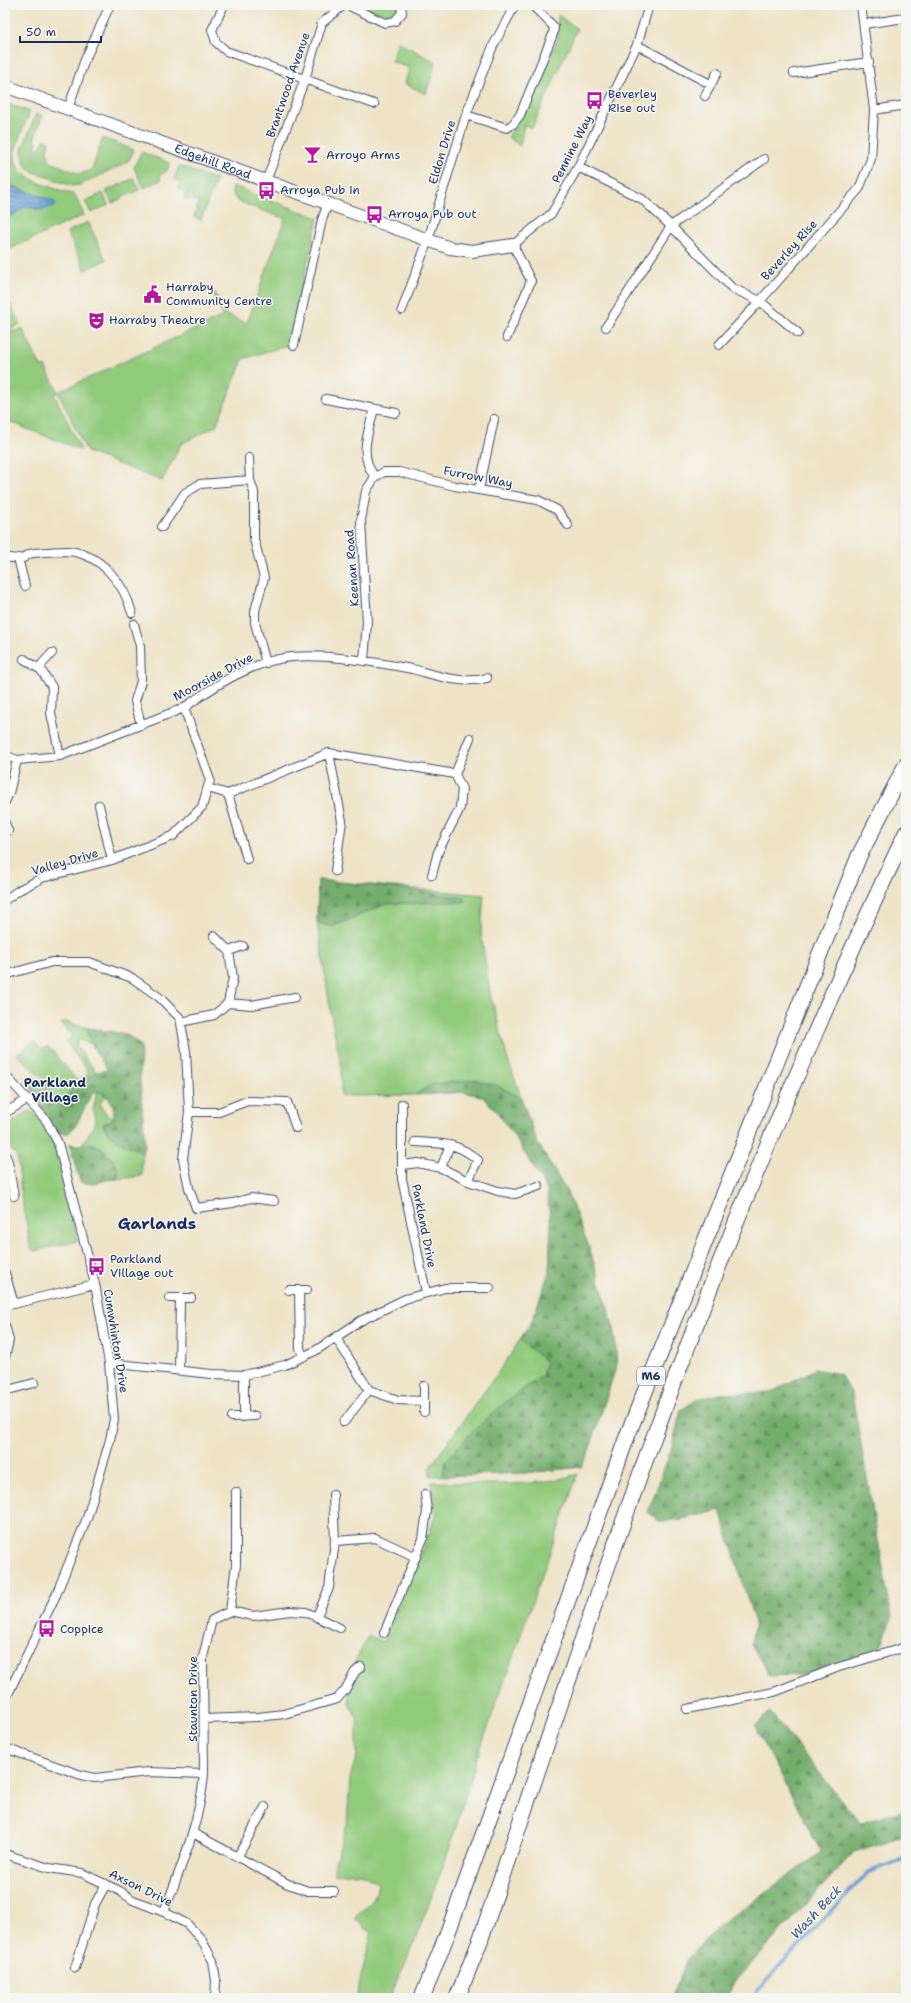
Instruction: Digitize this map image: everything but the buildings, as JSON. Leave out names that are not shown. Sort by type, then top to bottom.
[{"type":"highway","name":"M6","points":[[422,1998],[451,1925],[628,1434],[859,856],[906,765]]},
{"type":"highway","name":"M6","points":[[457,1998],[480,1941],[625,1517],[734,1227],[814,1038],[906,833]]},
{"type":"street","points":[[68,108],[84,62],[110,5]]},
{"type":"street","points":[[224,5],[212,30],[216,42],[220,47],[240,57],[304,78],[374,104]]},
{"type":"street","points":[[345,5],[385,23],[395,21],[402,13],[401,5]]},
{"type":"street","name":"Brantwood Avenue","points":[[266,181],[304,78],[322,23],[345,5]]},
{"type":"street","name":"Eldon Drive","points":[[402,310],[428,240],[466,114],[493,46],[515,5]]},
{"type":"street","points":[[466,114],[507,128],[514,124],[520,115],[553,34],[554,27],[532,5]]},
{"type":"street","name":"Pennine Way","points":[[513,245],[552,213],[578,166],[637,45],[649,5]]},
{"type":"street","name":"Beverley Rise","points":[[719,345],[859,189],[871,159],[874,110],[861,5]]},
{"type":"street","points":[[864,24],[905,18]]},
{"type":"street","points":[[637,45],[710,84]]},
{"type":"street","points":[[794,73],[869,62]]},
{"type":"street","points":[[705,96],[717,73]]},
{"type":"street","name":"Edgehill Road","points":[[5,86],[450,248],[472,251],[513,245]]},
{"type":"street","points":[[874,110],[906,105]]},
{"type":"street","points":[[606,327],[671,226],[764,159]]},
{"type":"street","points":[[578,166],[642,199],[732,288],[760,300],[798,333]]},
{"type":"street","points":[[294,345],[322,220],[328,203]]},
{"type":"street","points":[[508,337],[531,281],[513,245]]},
{"type":"street","points":[[326,399],[396,413]]},
{"type":"street","points":[[374,409],[365,446],[364,458],[374,477]]},
{"type":"street","points":[[479,490],[494,419]]},
{"type":"street","points":[[249,458],[250,480],[254,492],[254,539],[264,578],[255,611],[255,623],[266,663]]},
{"type":"street","name":"Furrow Way","points":[[374,477],[384,472],[393,471],[479,490],[545,502],[557,510],[568,525]]},
{"type":"street","name":"Keenan Road","points":[[364,661],[367,622],[360,521],[366,491],[374,477]]},
{"type":"street","points":[[162,527],[185,493],[200,484],[250,480]]},
{"type":"street","points":[[5,557],[22,558],[30,553],[68,551],[93,559],[111,574],[118,583],[128,601],[132,613]]},
{"type":"street","points":[[18,558],[25,586]]},
{"type":"street","points":[[134,624],[140,646],[141,681],[135,701],[141,725]]},
{"type":"street","points":[[41,670],[42,664],[52,652]]},
{"type":"street","name":"Moorside Drive","points":[[5,755],[17,760],[60,756],[184,708],[199,696],[236,676],[266,663],[296,657],[364,661],[464,681],[486,678]]},
{"type":"street","points":[[24,659],[41,670],[52,687],[51,713],[60,756]]},
{"type":"street","name":"Valley Drive","points":[[5,900],[19,890],[42,878],[112,860],[173,836],[202,807],[210,780],[184,708]]},
{"type":"street","points":[[432,875],[438,852],[460,808],[462,789],[455,774],[470,738]]},
{"type":"street","points":[[208,788],[228,794],[329,753],[455,774]]},
{"type":"street","points":[[329,753],[342,821],[335,871]]},
{"type":"street","points":[[5,802],[9,793],[17,760]]},
{"type":"street","points":[[228,794],[247,859]]},
{"type":"street","name":"Valley Drive","points":[[99,805],[112,860]]},
{"type":"street","points":[[181,1022],[214,1014],[228,1003],[233,978],[229,951],[214,936]]},
{"type":"street","points":[[229,951],[243,946]]},
{"type":"street","points":[[5,975],[52,962],[89,962],[132,978],[159,997],[180,1018],[181,1022],[186,1051],[189,1112],[183,1158],[189,1188],[196,1208],[233,1203],[251,1198],[274,1201]]},
{"type":"street","points":[[228,1003],[252,1006],[295,997]]},
{"type":"street","name":"Cumwhinton Drive","points":[[5,1075],[28,1098],[46,1120],[58,1143],[95,1284],[109,1363],[114,1418],[110,1440],[87,1518],[56,1595],[5,1700]]},
{"type":"street","points":[[5,1113],[28,1098]]},
{"type":"street","points":[[189,1112],[219,1112],[247,1101],[287,1102],[296,1128]]},
{"type":"street","name":"Parkland Drive","points":[[402,1104],[402,1179],[426,1292]]},
{"type":"street","points":[[415,1142],[450,1145],[465,1149],[478,1160],[468,1181]]},
{"type":"street","points":[[442,1168],[450,1145]]},
{"type":"street","points":[[5,1154],[8,1162],[14,1196]]},
{"type":"street","points":[[402,1165],[418,1164],[442,1168],[468,1181],[498,1191],[515,1194],[539,1186]]},
{"type":"street","points":[[5,1273],[14,1304]]},
{"type":"street","points":[[5,1306],[95,1284]]},
{"type":"street","points":[[109,1363],[211,1374],[244,1374],[285,1365],[303,1357],[336,1338],[362,1320],[404,1299],[426,1292],[451,1288],[490,1288]]},
{"type":"street","points":[[289,1290],[303,1290],[300,1348],[303,1357]]},
{"type":"street","points":[[169,1298],[191,1298]]},
{"type":"street","points":[[179,1370],[180,1298]]},
{"type":"street","points":[[5,1325],[9,1340],[5,1358]]},
{"type":"street","points":[[336,1338],[369,1390],[398,1400],[424,1401]]},
{"type":"street","points":[[244,1374],[244,1417]]},
{"type":"street","points":[[5,1380],[7,1390],[34,1383]]},
{"type":"street","points":[[424,1386],[424,1412]]},
{"type":"street","points":[[344,1422],[369,1390]]},
{"type":"street","points":[[232,1417],[255,1416]]},
{"type":"street","points":[[236,1492],[236,1565],[230,1611],[252,1616],[290,1611],[306,1612],[340,1628]]},
{"type":"street","points":[[384,1634],[423,1539],[427,1511],[425,1494]]},
{"type":"street","points":[[316,1616],[329,1588],[335,1541],[333,1495]]},
{"type":"street","points":[[335,1541],[375,1538],[416,1557]]},
{"type":"street","name":"Staunton Drive","points":[[164,1912],[193,1833],[203,1791],[203,1657],[212,1620],[230,1611]]},
{"type":"street","points":[[687,1709],[774,1692],[837,1668],[906,1647]]},
{"type":"street","points":[[204,1719],[258,1717],[284,1714],[337,1699],[345,1690],[355,1672],[361,1667]]},
{"type":"street","points":[[5,1748],[81,1775],[95,1778],[148,1772],[204,1774]]},
{"type":"street","points":[[238,1856],[265,1807]]},
{"type":"street","points":[[193,1833],[288,1884],[308,1891],[334,1891]]},
{"type":"street","name":"Axson Drive","points":[[5,1854],[49,1868],[82,1873],[120,1891],[133,1900],[164,1912],[187,1924],[201,1939],[213,1961],[216,1981],[215,1998]]},
{"type":"street","points":[[75,1968],[95,1904],[106,1884]]},
{"type":"green space","points":[[366,5],[398,6],[395,13],[389,18],[368,9]]},
{"type":"green space","points":[[558,15],[577,29],[532,128],[524,125],[520,146],[508,137],[529,106],[558,39]]},
{"type":"green space","points":[[398,42],[436,62],[426,94],[405,84],[409,68],[391,61]]},
{"type":"green space","points":[[5,103],[30,112],[19,137],[15,153],[16,162],[20,170],[36,182],[75,195],[84,215],[5,251]]},
{"type":"green space","points":[[36,114],[42,116],[34,140],[37,142],[35,147],[39,149],[44,140],[49,141],[47,150],[50,162],[80,174],[92,169],[103,138],[134,150],[129,160],[124,164],[79,185],[72,186],[31,171],[25,165],[22,150]]},
{"type":"green space","points":[[141,152],[170,163],[167,171],[159,175],[161,180],[144,188],[134,168]]},
{"type":"green space","points":[[179,166],[216,180],[201,220],[194,217],[199,201],[184,198],[186,192],[178,189],[181,182],[174,179]]},
{"type":"green space","points":[[134,178],[139,190],[112,203],[106,191]]},
{"type":"green space","points":[[233,186],[318,218],[288,345],[243,359],[216,426],[181,444],[162,481],[87,452],[58,392],[223,316],[213,293],[215,292],[226,315],[247,323],[285,219],[237,201],[232,193]]},
{"type":"green space","points":[[103,193],[108,205],[91,213],[85,201]]},
{"type":"green space","points":[[88,222],[106,260],[85,270],[67,232]]},
{"type":"green space","points":[[5,293],[20,324],[10,330],[11,333],[22,328],[41,367],[45,366],[58,392],[54,394],[81,450],[5,420]]},
{"type":"green space","points":[[318,880],[484,895],[481,933],[490,993],[507,1057],[536,1140],[567,1192],[589,1247],[614,1329],[617,1364],[588,1454],[581,1467],[525,1473],[430,1476],[430,1467],[507,1360],[533,1319],[549,1272],[551,1225],[547,1190],[515,1137],[495,1109],[481,1096],[463,1092],[415,1095],[341,1096],[341,1063],[333,1026],[317,922]]},
{"type":"green space","points":[[318,880],[409,890],[464,898],[465,902],[386,904],[332,927],[317,922]]},
{"type":"green space","points":[[65,1022],[88,1028],[88,1033],[92,1043],[87,1043],[80,1040],[77,1041],[76,1046],[96,1072],[67,1095],[62,1106],[59,1106],[43,1079],[17,1054],[34,1041],[42,1050],[48,1046],[78,1082],[89,1073],[66,1042],[72,1036],[61,1023]]},
{"type":"green space","points":[[88,1028],[126,1034],[141,1046],[140,1079],[145,1145],[142,1152],[119,1141],[105,1129],[103,1124],[112,1121],[114,1117],[113,1107],[108,1098],[97,1091],[87,1102],[79,1120],[69,1133],[63,1134],[55,1129],[39,1105],[26,1078],[37,1079],[42,1082],[50,1090],[59,1106],[62,1106],[73,1087],[96,1072],[108,1070],[89,1038]]},
{"type":"green space","points":[[473,1080],[496,1085],[521,1098],[536,1140],[567,1192],[589,1247],[614,1329],[617,1364],[588,1454],[581,1467],[525,1473],[443,1476],[445,1461],[474,1430],[510,1398],[542,1376],[546,1362],[520,1340],[533,1319],[549,1272],[551,1225],[547,1189],[515,1137],[495,1109],[481,1096],[463,1092],[415,1095],[432,1084]]},
{"type":"green space","points":[[97,1091],[105,1095],[100,1103],[107,1116],[114,1117],[112,1121],[106,1122],[108,1134],[142,1152],[142,1176],[111,1180],[118,1177],[117,1169],[112,1158],[96,1148],[82,1144],[96,1122],[93,1110]]},
{"type":"green space","points":[[29,1111],[39,1118],[48,1131],[56,1149],[67,1190],[77,1241],[34,1251],[31,1249],[21,1195],[18,1160],[16,1155],[5,1143],[5,1127]]},
{"type":"green space","points":[[93,1143],[106,1151],[118,1168],[118,1177],[92,1184],[80,1182],[69,1144],[78,1145]]},
{"type":"green space","points":[[816,1369],[840,1374],[852,1394],[892,1618],[880,1649],[801,1675],[770,1676],[751,1644],[755,1623],[720,1510],[683,1519],[660,1522],[648,1512],[671,1450],[681,1410],[698,1399],[720,1394],[771,1392]]},
{"type":"green space","points":[[578,1474],[478,1755],[447,1856],[409,1956],[388,1998],[356,1998],[372,1931],[364,1928],[355,1918],[359,1912],[371,1903],[378,1884],[363,1874],[347,1873],[334,1875],[335,1862],[347,1824],[350,1777],[357,1755],[357,1718],[349,1703],[352,1666],[369,1636],[384,1642],[430,1531],[435,1515],[431,1482],[505,1484],[542,1482]]},
{"type":"green space","points":[[770,1712],[860,1823],[906,1810],[906,1835],[854,1852],[734,1982],[728,1998],[671,1998],[687,1959],[718,1927],[821,1852],[755,1726]]},
{"type":"water","points":[[10,185],[51,200],[56,203],[56,205],[42,210],[25,207],[5,220],[5,190]]},
{"type":"waterway","name":"Wash Beck","points":[[754,1998],[757,1991],[867,1873],[906,1858]]},
{"type":"place","name":"Beverley Rise out","points":[[595,101]]},
{"type":"place","name":"Arroyo Arms","points":[[313,155]]},
{"type":"place","name":"Arroya Pub in","points":[[267,190]]},
{"type":"place","name":"Arroya Pub out","points":[[375,214]]},
{"type":"place","name":"Harraby Community Centre","points":[[153,294]]},
{"type":"place","name":"Harraby Theatre","points":[[96,320]]},
{"type":"place","name":"Parkland Village out","points":[[97,1266]]},
{"type":"place","name":"Coppice","points":[[47,1629]]},
{"type":"district","name":"Parkland Village","points":[[55,1090]]},
{"type":"district","name":"Garlands","points":[[157,1223]]}]
